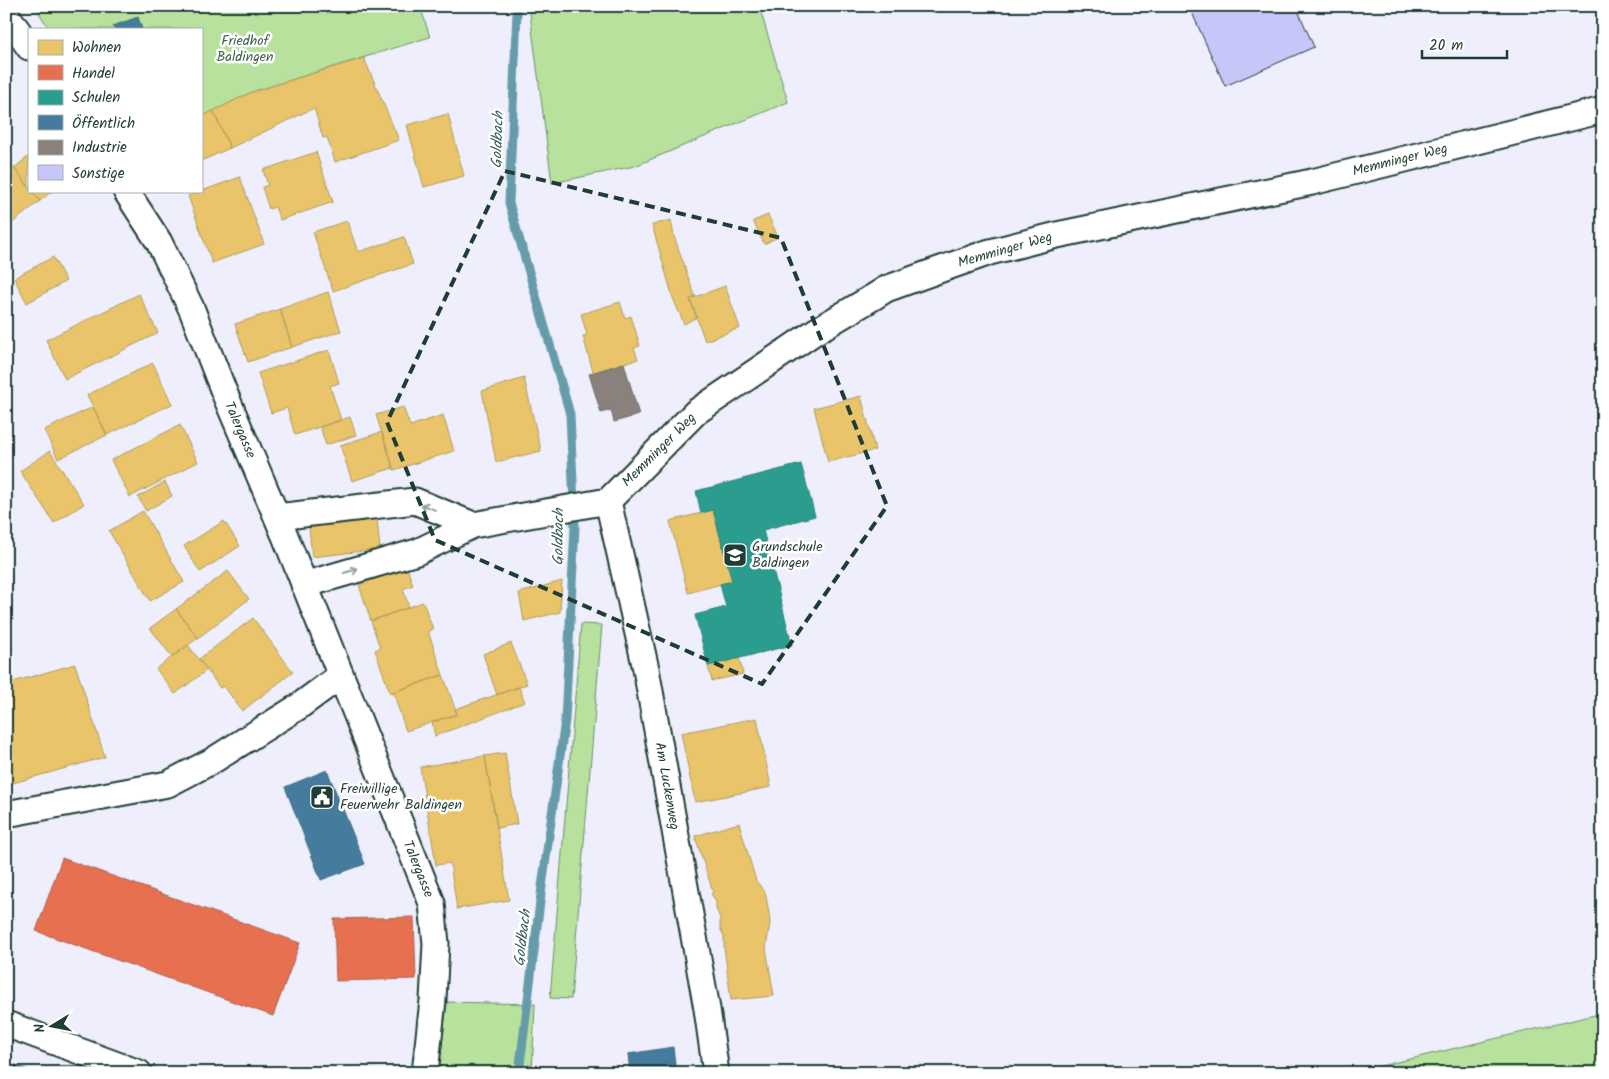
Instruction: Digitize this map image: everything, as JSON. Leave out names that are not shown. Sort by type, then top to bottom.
[{"type":"street","points":[[6,14],[28,45]]},
{"type":"street","name":"Memminger Weg","points":[[601,502],[696,412],[816,331],[886,289],[990,252],[1312,182],[1603,110]]},
{"type":"street","name":"Talergasse","points":[[127,192],[159,242],[192,310],[432,903],[436,944],[433,1000],[425,1073]]},
{"type":"street","points":[[277,517],[415,501],[473,525]]},
{"type":"street","points":[[304,585],[417,552],[473,525],[601,502]]},
{"type":"street","name":"Am Luckenweg","points":[[601,502],[646,669],[707,1009],[716,1073]]},
{"type":"street","points":[[6,814],[168,784],[212,760],[298,707],[340,676]]},
{"type":"street","points":[[6,1024],[139,1073]]},
{"type":"highlighted area","points":[[505,171],[781,238],[887,506],[762,684],[435,540],[387,422]]},
{"type":"green space","name":"Friedhof Baldingen","points":[[35,6],[420,6],[430,37],[252,92],[202,117],[202,28],[48,28]]},
{"type":"green space","points":[[529,6],[759,6],[788,102],[635,166],[552,183]]},
{"type":"green space","points":[[581,624],[602,625],[571,999],[550,998]]},
{"type":"green space","points":[[447,1002],[535,1004],[532,1073],[439,1073]]},
{"type":"green space","points":[[1603,1013],[1603,1073],[1351,1073]]},
{"type":"building: Wohnen","points":[[364,58],[399,140],[335,162],[327,137],[323,138],[314,108],[230,148],[213,111],[252,92]]},
{"type":"building: Wohnen","points":[[213,111],[230,148],[202,161],[202,116]]},
{"type":"building: Wohnen","points":[[448,114],[464,176],[424,187],[407,125]]},
{"type":"building: Wohnen","points":[[316,152],[333,202],[280,220],[275,207],[269,209],[262,187],[268,185],[263,170]]},
{"type":"building: Wohnen","points":[[28,157],[28,186],[14,168]]},
{"type":"building: Wohnen","points":[[14,168],[28,186],[28,192],[33,192],[40,201],[6,228],[6,174]]},
{"type":"building: Wohnen","points":[[240,177],[264,244],[212,263],[188,196]]},
{"type":"building: Wohnen","points":[[33,192],[51,192],[40,201]]},
{"type":"building: Wohnen","points":[[768,215],[778,237],[764,244],[753,221]]},
{"type":"building: Wohnen","points":[[671,220],[674,236],[695,297],[690,299],[697,317],[684,324],[673,298],[652,225]]},
{"type":"building: Wohnen","points":[[347,221],[358,252],[404,237],[413,264],[333,291],[313,232]]},
{"type":"building: Wohnen","points":[[53,257],[66,281],[27,303],[14,278]]},
{"type":"building: Wohnen","points":[[725,286],[740,328],[705,341],[690,299]]},
{"type":"building: Wohnen","points":[[328,292],[341,331],[292,347],[280,309]]},
{"type":"building: Wohnen","points":[[139,294],[158,333],[65,379],[46,340]]},
{"type":"building: Wohnen","points":[[620,302],[625,318],[631,316],[640,346],[634,348],[638,359],[593,372],[583,336],[587,335],[581,314]]},
{"type":"building: Wohnen","points":[[280,309],[292,347],[248,362],[235,324]]},
{"type":"building: Wohnen","points":[[329,350],[339,383],[330,386],[341,420],[295,435],[287,408],[271,413],[258,373]]},
{"type":"building: Wohnen","points":[[153,363],[172,404],[107,435],[87,395]]},
{"type":"building: Wohnen","points":[[524,378],[541,451],[496,462],[482,391]]},
{"type":"building: Wohnen","points":[[861,396],[875,450],[828,462],[814,408]]},
{"type":"building: Wohnen","points":[[93,407],[107,435],[58,459],[44,430]]},
{"type":"building: Wohnen","points":[[403,407],[410,426],[443,415],[454,451],[394,470],[376,415]]},
{"type":"building: Wohnen","points":[[350,417],[356,435],[326,445],[320,427]]},
{"type":"building: Wohnen","points":[[180,425],[198,462],[130,497],[111,460]]},
{"type":"building: Wohnen","points":[[382,432],[393,468],[352,481],[340,445]]},
{"type":"building: Wohnen","points":[[50,451],[84,504],[54,523],[20,471]]},
{"type":"building: Wohnen","points":[[165,482],[172,496],[146,511],[138,497]]},
{"type":"building: Wohnen","points":[[713,510],[732,581],[688,593],[670,521]]},
{"type":"building: Wohnen","points":[[143,511],[184,582],[150,601],[109,531]]},
{"type":"building: Wohnen","points":[[377,519],[380,549],[312,557],[309,527]]},
{"type":"building: Wohnen","points":[[224,521],[240,546],[200,572],[184,546]]},
{"type":"building: Wohnen","points":[[407,568],[413,585],[403,589],[409,607],[371,621],[359,585]]},
{"type":"building: Wohnen","points":[[228,571],[249,599],[198,638],[176,609]]},
{"type":"building: Wohnen","points":[[562,581],[560,612],[524,621],[519,593]]},
{"type":"building: Wohnen","points":[[423,602],[433,629],[428,631],[443,675],[390,693],[375,650],[380,648],[371,621]]},
{"type":"building: Wohnen","points":[[176,609],[198,638],[172,657],[150,628]]},
{"type":"building: Wohnen","points":[[253,618],[293,672],[242,711],[224,686],[220,688],[199,659]]},
{"type":"building: Wohnen","points":[[511,643],[527,684],[497,695],[483,654]]},
{"type":"building: Wohnen","points":[[188,645],[207,670],[175,694],[156,669]]},
{"type":"building: Wohnen","points":[[739,658],[743,674],[712,681],[708,666]]},
{"type":"building: Wohnen","points":[[75,664],[105,757],[6,785],[6,684]]},
{"type":"building: Wohnen","points":[[443,675],[457,714],[406,731],[393,692]]},
{"type":"building: Wohnen","points":[[519,687],[525,702],[435,736],[432,722],[457,714],[455,709]]},
{"type":"building: Wohnen","points":[[757,718],[771,787],[695,802],[681,733]]},
{"type":"building: Wohnen","points":[[505,753],[517,824],[497,828],[485,756]]},
{"type":"building: Wohnen","points":[[485,756],[509,900],[457,909],[450,863],[436,865],[420,767]]},
{"type":"building: Wohnen","points":[[739,823],[756,881],[765,892],[770,923],[766,948],[774,996],[731,1000],[724,936],[720,928],[716,901],[711,894],[713,892],[695,836]]},
{"type":"building: Handel","points":[[62,858],[300,943],[273,1016],[36,931]]},
{"type":"building: Handel","points":[[414,917],[416,979],[336,981],[334,919]]},
{"type":"building: Schulen","points":[[801,464],[815,516],[763,530],[792,645],[708,666],[695,615],[726,607],[720,584],[732,581],[713,510],[701,513],[696,491]]},
{"type":"building: Öffentlich","points":[[138,17],[142,28],[114,28],[113,26]]},
{"type":"building: Öffentlich","points":[[327,770],[365,864],[321,880],[285,787]]},
{"type":"building: Öffentlich","points":[[673,1047],[676,1073],[630,1073],[628,1054]]},
{"type":"building: Öffentlich","points":[[6,1062],[37,1073],[6,1073]]},
{"type":"building: Industrie","points":[[624,363],[639,415],[614,422],[611,410],[601,413],[589,374]]},
{"type":"building: Sonstige","points":[[1189,6],[1296,6],[1314,47],[1225,86]]},
{"type":"waterway","name":"Goldbach","points":[[516,6],[509,203],[570,414],[575,527],[565,720],[519,1073]]},
{"type":"place","name":"Grundschule Baldingen","points":[[735,555]]},
{"type":"place","name":"Freiwillige Feuerwehr Baldingen","points":[[322,797]]}]
